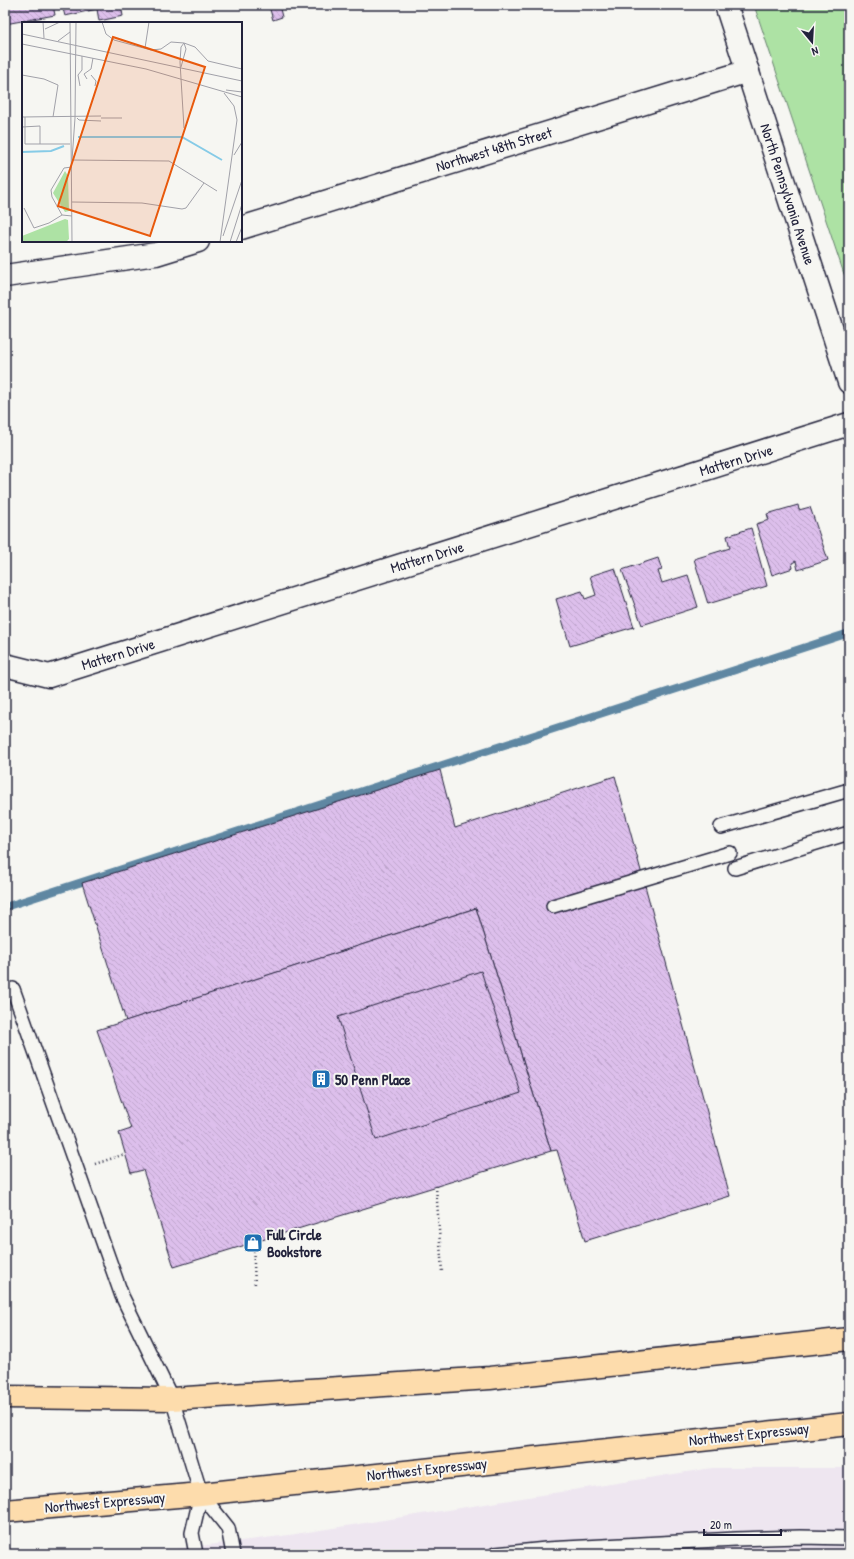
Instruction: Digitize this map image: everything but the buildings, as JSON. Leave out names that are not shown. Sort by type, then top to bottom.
[{"type":"highway","points":[[5,1397],[172,1399],[490,1378],[849,1339]]},
{"type":"highway","name":"Northwest Expressway","points":[[5,1511],[201,1494],[849,1424]]},
{"type":"street","name":"North Pennsylvania Avenue","points":[[726,5],[846,360],[849,382]]},
{"type":"street","name":"Northwest 48th Street","points":[[242,228],[748,71]]},
{"type":"street","points":[[5,276],[156,254],[195,242]]},
{"type":"street","name":"Mattern Drive","points":[[5,665],[49,676],[849,424]]},
{"type":"lane","points":[[721,827],[849,790]]},
{"type":"lane","points":[[735,868],[849,833]]},
{"type":"lane","points":[[552,906],[730,853]]},
{"type":"lane","points":[[13,989],[122,1296],[172,1399],[201,1494],[228,1528],[233,1554]]},
{"type":"lane","points":[[196,1554],[192,1533],[201,1494]]},
{"type":"lane","points":[[495,1554],[800,1536],[849,1538]]},
{"type":"path","points":[[78,1171],[125,1154]]},
{"type":"path","points":[[436,1186],[442,1272]]},
{"type":"path","points":[[253,1243],[255,1285]]},
{"type":"shaded area","points":[[712,1468],[849,1468],[849,1554],[134,1554],[289,1535]]},
{"type":"green space","points":[[754,5],[840,5],[849,11],[849,282],[844,274]]},
{"type":"waterway","points":[[5,907],[849,633]]},
{"type":"place","name":"50 Penn Place","points":[[321,1079]]},
{"type":"place","name":"Full Circle Bookstore","points":[[253,1243]]}]
